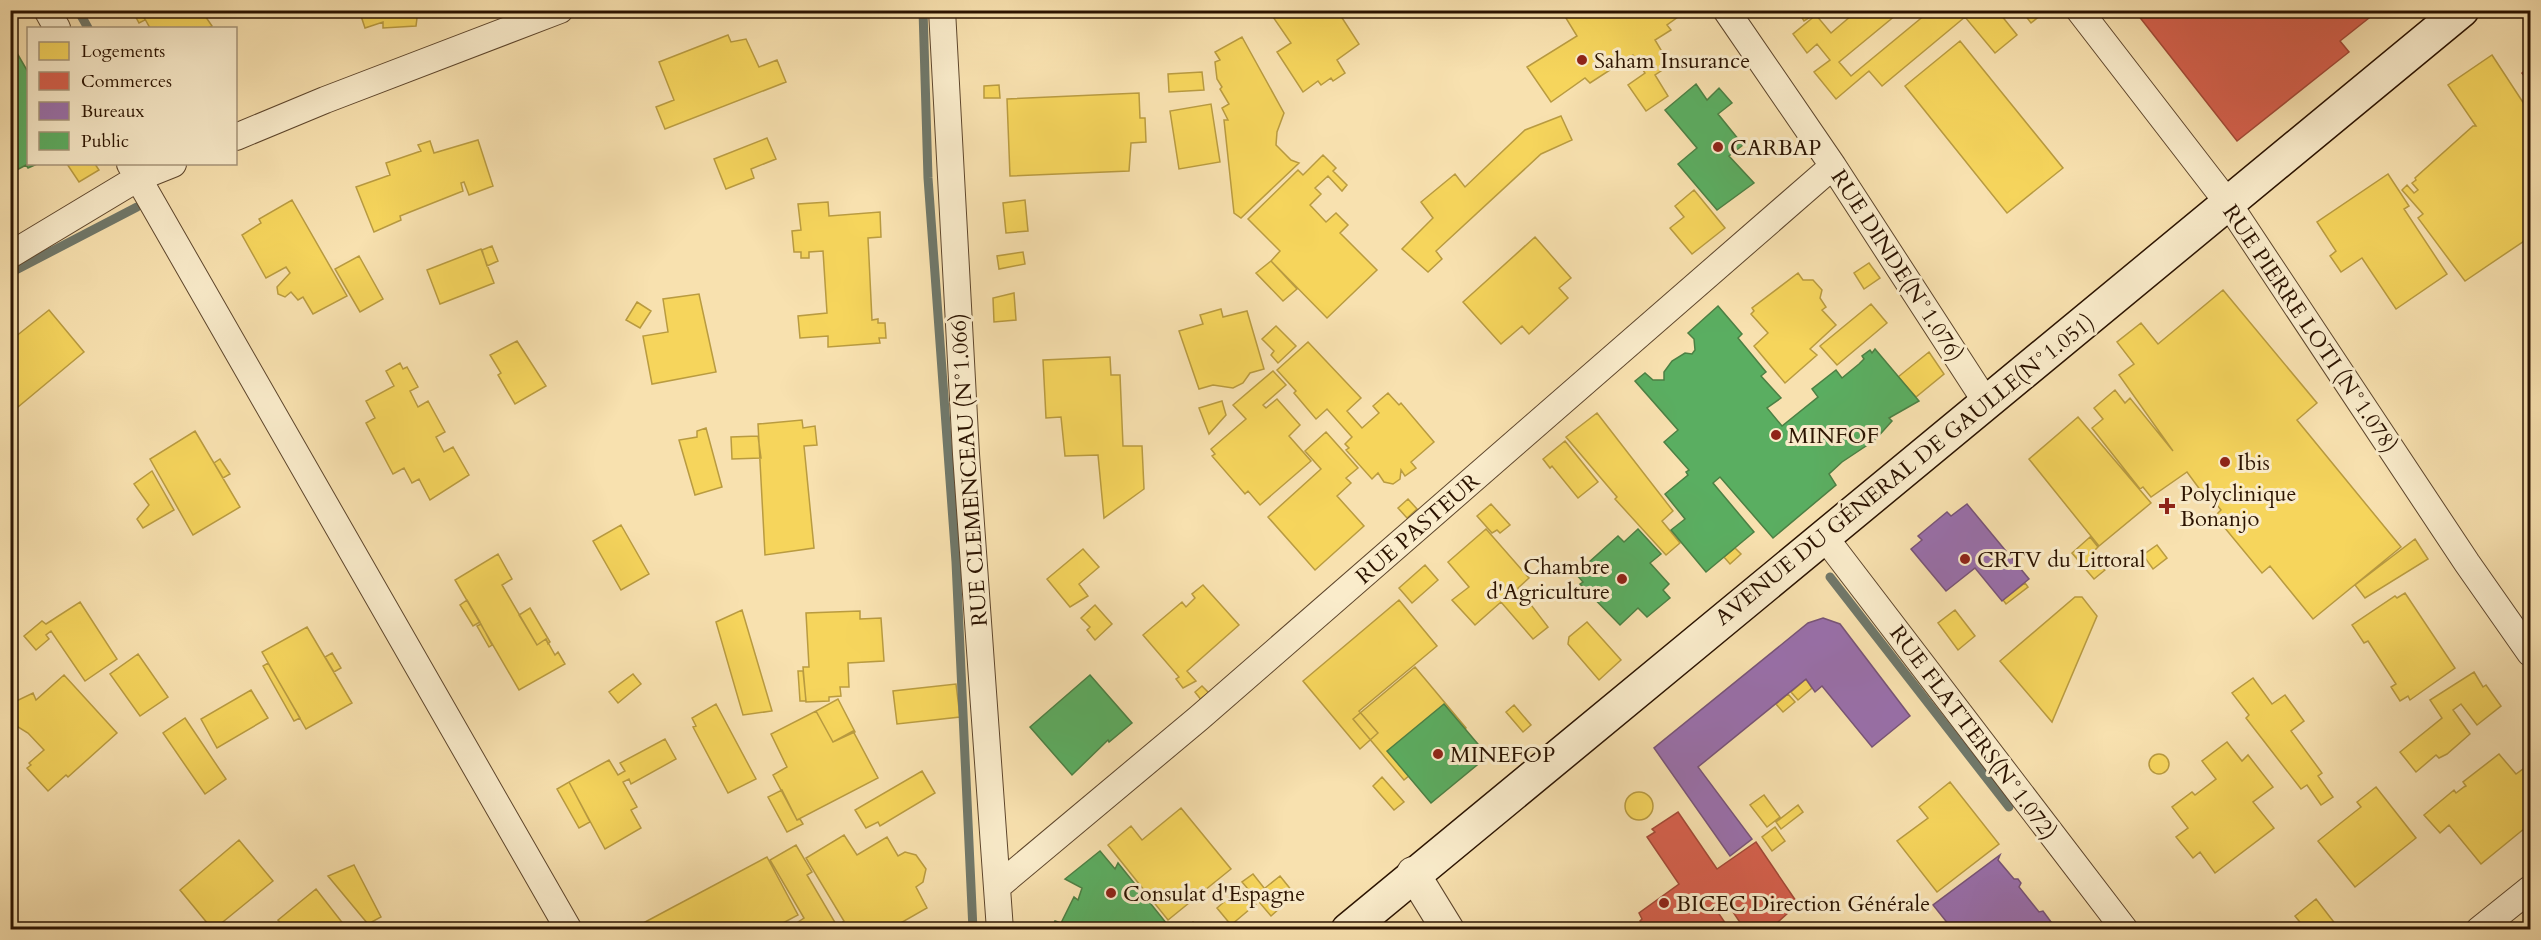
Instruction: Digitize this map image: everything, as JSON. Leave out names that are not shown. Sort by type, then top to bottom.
[{"type":"main road","name":"AVENUE DU GÉNERAL DE GAULLE(N°1.051)","points":[[1348,930],[1413,873],[2462,10]]},
{"type":"street","points":[[47,10],[56,27]]},
{"type":"street","points":[[237,137],[560,10]]},
{"type":"street","name":"RUE CLEMENCEAU (N°1.066)","points":[[942,10],[965,442],[1000,930]]},
{"type":"street","name":"RUE DINDE(N°1.076)","points":[[1726,10],[1833,166],[1986,402]]},
{"type":"street","name":"RUE PIERRE LOTI (N°1.078)","points":[[2079,10],[2229,203],[2461,554],[2530,653]]},
{"type":"street","points":[[10,255],[134,171],[167,165]]},
{"type":"street","name":"RUE PASTEUR","points":[[997,887],[1199,718],[1833,166]]},
{"type":"street","points":[[134,171],[569,930]]},
{"type":"street","name":"RUE FLATTERS(N°1.072)","points":[[1823,535],[2126,930]]},
{"type":"street","points":[[1413,873],[1449,930]]},
{"type":"street","points":[[2479,930],[2530,889]]},
{"type":"building: Logements","points":[[132,10],[140,10],[145,20],[139,23]]},
{"type":"building: Logements","points":[[140,10],[201,10],[212,26],[210,27],[149,27]]},
{"type":"building: Logements","points":[[359,10],[418,10],[416,26],[383,28],[383,22],[365,28]]},
{"type":"building: Logements","points":[[1282,10],[1337,10],[1359,44],[1337,60],[1345,73],[1321,85],[1318,81],[1303,92],[1277,52],[1291,43],[1273,17]]},
{"type":"building: Logements","name":"Saham Insurance","points":[[1561,10],[1683,10],[1685,12],[1667,25],[1671,30],[1655,40],[1670,65],[1655,75],[1668,96],[1646,111],[1628,85],[1645,73],[1633,55],[1590,83],[1585,78],[1551,102],[1527,67],[1577,36]]},
{"type":"building: Logements","points":[[1797,10],[1822,10],[1804,21]]},
{"type":"building: Logements","points":[[1858,10],[1902,10],[1839,62],[1851,76],[1931,10],[1997,10],[2017,35],[1995,53],[1965,17],[1882,86],[1869,71],[1836,99],[1814,72],[1830,60],[1817,44],[1807,53],[1793,34],[1816,15],[1831,33]]},
{"type":"building: Logements","points":[[2021,10],[2047,10],[2031,23]]},
{"type":"building: Logements","points":[[728,35],[731,42],[746,39],[759,67],[777,60],[786,82],[665,129],[656,107],[674,100],[659,62]]},
{"type":"building: Logements","points":[[1242,37],[1284,113],[1277,132],[1276,145],[1291,160],[1299,163],[1241,218],[1234,213],[1224,120],[1228,120],[1222,108],[1229,104],[1217,79],[1215,62],[1220,60],[1215,52]]},
{"type":"building: Logements","points":[[1960,41],[2063,168],[2007,213],[1905,86]]},
{"type":"building: Logements","points":[[2492,55],[2530,113],[2530,237],[2465,281],[2418,218],[2423,214],[2402,190],[2407,185],[2414,193],[2418,190],[2412,183],[2416,180],[2415,178],[2473,126],[2476,126],[2448,85]]},
{"type":"building: Logements","points":[[1202,72],[1204,90],[1169,92],[1168,74]]},
{"type":"building: Logements","points":[[999,85],[1000,98],[984,98],[984,86]]},
{"type":"building: Logements","points":[[1139,93],[1140,118],[1145,118],[1146,142],[1131,143],[1129,171],[1010,176],[1007,99]]},
{"type":"building: Logements","points":[[1211,104],[1220,162],[1179,169],[1170,111]]},
{"type":"building: Logements","points":[[1561,116],[1572,140],[1541,154],[1436,251],[1442,259],[1428,272],[1402,249],[1433,218],[1421,202],[1455,174],[1465,187],[1525,130]]},
{"type":"building: Logements","points":[[767,138],[776,159],[751,169],[754,178],[726,189],[714,159]]},
{"type":"building: Logements","points":[[478,140],[493,186],[469,195],[464,182],[461,183],[463,191],[400,216],[401,220],[374,232],[356,187],[390,175],[386,163],[421,151],[418,145],[430,141],[434,153]]},
{"type":"building: Logements","points":[[1323,155],[1336,168],[1333,171],[1347,185],[1342,191],[1328,176],[1315,188],[1321,194],[1310,205],[1326,222],[1336,213],[1348,225],[1340,233],[1377,270],[1327,318],[1271,261],[1280,251],[1248,219],[1298,170],[1303,175]]},
{"type":"building: Logements","points":[[68,165],[96,165],[99,170],[79,182]]},
{"type":"building: Logements","points":[[2388,174],[2409,206],[2404,209],[2447,274],[2396,309],[2362,258],[2341,272],[2330,256],[2336,251],[2317,222]]},
{"type":"building: Logements","points":[[1694,190],[1725,228],[1692,254],[1670,228],[1684,217],[1675,206]]},
{"type":"building: Logements","points":[[292,200],[347,296],[313,314],[303,297],[298,300],[291,292],[285,297],[278,294],[277,287],[290,273],[286,267],[266,278],[242,235],[261,223],[259,219]]},
{"type":"building: Logements","points":[[1025,200],[1028,231],[1006,233],[1003,203]]},
{"type":"building: Logements","points":[[828,202],[829,216],[880,212],[881,237],[868,238],[872,320],[878,319],[878,323],[885,323],[886,338],[879,338],[880,343],[828,347],[828,336],[800,338],[798,316],[827,313],[823,251],[809,252],[809,258],[801,258],[801,252],[794,252],[792,231],[801,230],[798,204]]},
{"type":"building: Logements","points":[[1535,237],[1571,278],[1559,288],[1568,298],[1529,334],[1522,326],[1501,344],[1463,302]]},
{"type":"building: Logements","points":[[492,246],[498,261],[487,266],[482,250]]},
{"type":"building: Logements","points":[[481,249],[494,283],[440,304],[427,270]]},
{"type":"building: Logements","points":[[1023,252],[1025,264],[999,269],[997,256]]},
{"type":"building: Logements","points":[[359,256],[383,299],[360,312],[335,269]]},
{"type":"building: Logements","points":[[1271,261],[1297,289],[1283,301],[1256,273]]},
{"type":"building: Logements","points":[[1869,263],[1880,278],[1864,289],[1854,273]]},
{"type":"building: Logements","points":[[1798,273],[1803,280],[1813,280],[1822,290],[1820,298],[1826,307],[1822,310],[1836,325],[1810,349],[1817,355],[1785,383],[1754,346],[1768,333],[1751,314],[1754,311],[1752,308]]},
{"type":"building: Logements","name":"Ibis","points":[[2223,290],[2317,403],[2297,420],[2401,547],[2313,619],[2270,566],[2262,573],[2215,516],[2221,510],[2207,492],[2204,495],[2187,472],[2151,497],[2143,487],[2140,489],[2092,428],[2103,419],[2094,408],[2115,390],[2125,403],[2130,398],[2173,451],[2119,375],[2134,364],[2117,342],[2141,323],[2158,344]]},
{"type":"building: Logements","points":[[1014,293],[1016,320],[994,322],[993,298]]},
{"type":"building: Logements","points":[[699,294],[716,372],[652,384],[643,336],[668,332],[663,299]]},
{"type":"building: Logements","points":[[637,302],[651,311],[640,328],[626,320]]},
{"type":"building: Logements","points":[[1871,304],[1887,323],[1837,365],[1820,346]]},
{"type":"building: Logements","points":[[1221,309],[1223,317],[1247,311],[1264,369],[1250,373],[1243,383],[1233,388],[1213,385],[1199,389],[1179,331],[1203,324],[1200,315]]},
{"type":"building: Logements","points":[[49,310],[84,352],[18,407],[10,398],[10,341]]},
{"type":"building: Logements","points":[[1276,326],[1296,346],[1278,363],[1271,355],[1274,351],[1262,339]]},
{"type":"building: Logements","points":[[517,341],[546,386],[515,404],[498,375],[501,373],[490,355]]},
{"type":"building: Logements","points":[[1308,342],[1361,398],[1347,411],[1362,428],[1379,413],[1373,406],[1388,393],[1399,405],[1401,403],[1434,442],[1411,462],[1416,468],[1405,476],[1401,470],[1400,479],[1393,484],[1384,482],[1378,473],[1372,479],[1346,450],[1349,448],[1345,444],[1352,437],[1327,409],[1316,419],[1277,370]]},
{"type":"building: Logements","points":[[1929,352],[1944,374],[1916,397],[1898,377]]},
{"type":"building: Logements","points":[[1110,357],[1111,375],[1120,375],[1123,446],[1142,446],[1144,489],[1104,518],[1098,455],[1065,456],[1061,417],[1046,418],[1043,360]]},
{"type":"building: Logements","points":[[400,363],[403,369],[407,367],[418,387],[410,391],[418,407],[428,401],[445,432],[436,437],[444,452],[453,447],[469,475],[430,500],[419,479],[412,483],[404,468],[393,474],[366,423],[375,418],[366,401],[394,386],[386,371]]},
{"type":"building: Logements","points":[[1273,371],[1286,385],[1263,405],[1266,408],[1277,399],[1300,425],[1289,436],[1311,461],[1260,505],[1248,491],[1245,494],[1212,456],[1215,454],[1211,449],[1246,419],[1233,405]]},
{"type":"building: Logements","points":[[1222,401],[1226,415],[1209,434],[1199,408]]},
{"type":"building: Logements","points":[[1597,413],[1673,511],[1662,521],[1680,543],[1666,555],[1615,499],[1617,497],[1566,437]]},
{"type":"building: Logements","points":[[2078,417],[2151,503],[2099,546],[2029,459]]},
{"type":"building: Logements","points":[[802,420],[803,428],[815,426],[817,445],[804,446],[814,548],[765,555],[758,424]]},
{"type":"building: Logements","points":[[706,428],[722,487],[695,495],[679,440],[697,437],[697,431]]},
{"type":"building: Logements","points":[[195,431],[240,507],[193,535],[150,459]]},
{"type":"building: Logements","points":[[1326,432],[1358,468],[1346,478],[1351,483],[1337,496],[1364,526],[1315,570],[1268,517],[1321,469],[1305,451]]},
{"type":"building: Logements","points":[[758,436],[761,458],[732,459],[731,437]]},
{"type":"building: Logements","points":[[1565,441],[1598,482],[1578,498],[1552,466],[1550,468],[1543,459]]},
{"type":"building: Logements","points":[[220,459],[230,474],[223,478],[214,463]]},
{"type":"building: Logements","points":[[152,471],[174,510],[143,528],[137,519],[149,505],[134,484]]},
{"type":"building: Logements","points":[[1408,499],[1417,509],[1407,518],[1398,508]]},
{"type":"building: Logements","points":[[1491,504],[1510,525],[1500,533],[1497,530],[1492,533],[1477,516]]},
{"type":"building: Logements","points":[[621,525],[649,574],[621,590],[593,541]]},
{"type":"building: Logements","points":[[1486,529],[1529,578],[1518,588],[1548,627],[1533,639],[1501,602],[1475,625],[1452,600],[1469,587],[1448,562]]},
{"type":"building: Logements","points":[[2090,537],[2098,547],[2091,554],[2105,570],[2094,579],[2072,553]]},
{"type":"building: Logements","points":[[2415,539],[2428,559],[2365,598],[2355,585]]},
{"type":"building: Logements","points":[[2157,545],[2167,558],[2153,569],[2143,555]]},
{"type":"building: Logements","points":[[1735,548],[1741,554],[1730,564],[1724,557]]},
{"type":"building: Logements","points":[[1083,549],[1099,567],[1079,584],[1088,596],[1070,607],[1047,579]]},
{"type":"building: Logements","points":[[498,554],[512,579],[502,585],[537,645],[546,639],[555,655],[558,652],[565,664],[519,690],[455,580]]},
{"type":"building: Logements","points":[[1425,565],[1438,580],[1412,603],[1399,588]]},
{"type":"building: Logements","points":[[2025,583],[2028,587],[2006,604],[2003,600]]},
{"type":"building: Logements","points":[[1203,585],[1239,625],[1187,671],[1196,681],[1183,688],[1176,679],[1179,677],[1143,635],[1182,602],[1186,607],[1195,598],[1192,594]]},
{"type":"building: Logements","points":[[2405,593],[2455,668],[2410,700],[2408,696],[2400,701],[2391,687],[2396,684],[2368,641],[2364,643],[2352,625],[2395,596],[2397,598]]},
{"type":"building: Logements","points":[[2075,597],[2082,597],[2097,616],[2052,722],[2000,661]]},
{"type":"building: Logements","points":[[467,600],[480,622],[473,626],[460,605]]},
{"type":"building: Logements","points":[[1399,600],[1437,646],[1359,711],[1378,733],[1360,749],[1303,681]]},
{"type":"building: Logements","points":[[80,602],[117,659],[85,681],[51,631],[46,635],[49,639],[36,650],[24,636],[42,621],[46,624]]},
{"type":"building: Logements","points":[[1095,605],[1112,624],[1095,640],[1087,630],[1090,627],[1081,618]]},
{"type":"building: Logements","points":[[530,608],[550,642],[548,644],[546,639],[537,645],[519,615]]},
{"type":"building: Logements","points":[[742,610],[772,711],[743,715],[716,622]]},
{"type":"building: Logements","points":[[1955,610],[1975,636],[1958,650],[1938,623]]},
{"type":"building: Logements","points":[[860,611],[860,619],[881,618],[884,661],[848,663],[849,687],[840,687],[841,696],[829,697],[829,701],[806,702],[803,667],[809,667],[806,613]]},
{"type":"building: Logements","points":[[1587,622],[1621,660],[1599,680],[1568,644],[1569,637]]},
{"type":"building: Logements","points":[[481,624],[492,645],[489,647],[477,626]]},
{"type":"building: Logements","points":[[307,627],[352,703],[306,729],[262,652]]},
{"type":"building: Logements","points":[[332,653],[341,668],[334,672],[325,657]]},
{"type":"building: Logements","points":[[138,654],[168,697],[140,716],[110,674]]},
{"type":"building: Logements","points":[[268,663],[300,718],[294,721],[263,666]]},
{"type":"building: Logements","points":[[1415,667],[1466,728],[1404,780],[1353,719]]},
{"type":"building: Logements","points":[[798,671],[803,671],[806,701],[800,701]]},
{"type":"building: Logements","points":[[2474,672],[2483,687],[2486,685],[2501,706],[2477,725],[2461,704],[2453,710],[2470,734],[2447,754],[2439,758],[2436,755],[2416,772],[2400,752],[2442,718],[2430,700]]},
{"type":"building: Logements","points":[[633,674],[641,684],[618,703],[609,692]]},
{"type":"building: Logements","points":[[64,675],[117,733],[68,777],[66,775],[48,791],[27,768],[31,765],[29,763],[44,750],[28,733],[10,722],[10,710],[15,709],[12,703],[33,693],[36,700]]},
{"type":"building: Logements","points":[[2253,678],[2272,704],[2285,695],[2304,721],[2291,731],[2322,773],[2318,776],[2333,797],[2321,805],[2307,785],[2301,789],[2246,718],[2249,715],[2232,693]]},
{"type":"building: Logements","points":[[1806,679],[1812,688],[1798,700],[1791,692]]},
{"type":"building: Logements","points":[[956,684],[960,717],[897,724],[893,691]]},
{"type":"building: Logements","points":[[1202,686],[1210,694],[1202,701],[1195,692]]},
{"type":"building: Logements","points":[[251,690],[268,718],[217,748],[201,719]]},
{"type":"building: Logements","points":[[1788,694],[1795,702],[1783,712],[1776,704]]},
{"type":"building: Logements","points":[[838,699],[855,732],[833,742],[816,711]]},
{"type":"building: Logements","points":[[716,704],[756,779],[728,793],[693,727],[696,726],[692,718]]},
{"type":"building: Logements","points":[[1514,705],[1531,725],[1523,732],[1506,712]]},
{"type":"building: Logements","points":[[816,711],[833,742],[853,731],[878,778],[797,820],[773,775],[787,767],[771,734]]},
{"type":"building: Logements","points":[[185,718],[226,779],[205,794],[163,733]]},
{"type":"building: Logements","points":[[665,739],[676,759],[631,784],[629,779],[623,782],[637,807],[631,810],[641,828],[605,849],[569,782],[609,760],[618,775],[625,771],[620,763]]},
{"type":"building: Logements","points":[[2227,742],[2242,761],[2248,755],[2273,787],[2253,802],[2274,828],[2215,873],[2200,852],[2193,858],[2176,837],[2188,828],[2172,807],[2192,792],[2195,795],[2216,779],[2202,761]]},
{"type":"building: Logements","points":[[2159,754],[2166,757],[2169,764],[2166,771],[2159,774],[2152,771],[2149,764],[2152,757]]},
{"type":"building: Logements","points":[[2499,754],[2516,774],[2523,769],[2530,779],[2530,824],[2481,864],[2449,825],[2440,833],[2424,815],[2454,790],[2456,793],[2466,786],[2463,782]]},
{"type":"building: Logements","points":[[922,771],[935,793],[880,826],[878,822],[866,828],[855,810]]},
{"type":"building: Logements","points":[[1382,777],[1404,802],[1394,810],[1373,786]]},
{"type":"building: Logements","points":[[569,782],[590,822],[579,828],[557,789]]},
{"type":"building: Logements","points":[[1950,782],[1999,844],[1937,892],[1897,841],[1928,818],[1919,807]]},
{"type":"building: Logements","points":[[2376,787],[2416,838],[2355,887],[2318,841],[2361,807],[2357,802]]},
{"type":"building: Logements","points":[[782,790],[797,820],[800,819],[803,824],[787,832],[768,797]]},
{"type":"building: Logements","points":[[1639,792],[1649,796],[1653,806],[1649,816],[1639,820],[1629,816],[1625,806],[1629,796]]},
{"type":"building: Logements","points":[[1764,795],[1780,817],[1767,827],[1750,805]]},
{"type":"building: Logements","points":[[1798,805],[1803,812],[1781,829],[1776,822]]},
{"type":"building: Logements","points":[[1181,808],[1231,869],[1168,920],[1108,845],[1131,826],[1142,840]]},
{"type":"building: Logements","points":[[1775,827],[1785,841],[1772,851],[1762,837]]},
{"type":"building: Logements","points":[[844,835],[857,855],[887,837],[898,856],[905,852],[916,855],[926,869],[923,882],[916,887],[927,908],[897,925],[900,930],[786,930],[804,918],[770,860],[796,845],[812,872],[807,875],[837,926],[844,921],[806,858]]},
{"type":"building: Logements","points":[[239,840],[273,881],[213,930],[180,890]]},
{"type":"building: Logements","points":[[767,857],[798,915],[770,930],[632,929]]},
{"type":"building: Logements","points":[[354,865],[381,917],[368,924],[328,876]]},
{"type":"building: Logements","points":[[1253,874],[1280,908],[1271,916],[1242,882]]},
{"type":"building: Logements","points":[[1280,876],[1292,891],[1277,903],[1265,888]]},
{"type":"building: Logements","points":[[1241,887],[1256,904],[1231,925],[1217,908]]},
{"type":"building: Logements","points":[[316,889],[348,930],[286,930],[278,920]]},
{"type":"building: Logements","points":[[2316,899],[2340,930],[2298,930],[2303,926],[2295,916]]},
{"type":"building: Logements","points":[[1193,922],[1200,930],[1184,930]]},
{"type":"building: Commerces","points":[[2134,10],[2379,10],[2340,41],[2349,52],[2237,141]]},
{"type":"building: Commerces","points":[[2530,66],[2530,83],[2522,73]]},
{"type":"building: Commerces","points":[[1678,812],[1717,869],[1756,842],[1798,904],[1769,930],[1745,930],[1729,906],[1732,904],[1730,902],[1717,911],[1730,930],[1645,930],[1639,913],[1679,884],[1647,837],[1655,832],[1652,829]]},
{"type":"building: Bureaux","name":"CRTV du Littoral","points":[[1967,504],[2029,579],[2002,601],[1975,568],[1946,591],[1911,549],[1922,540],[1918,536],[1947,512],[1951,516]]},
{"type":"building: Bureaux","points":[[1823,618],[1840,624],[1910,716],[1872,747],[1822,686],[1815,692],[1806,679],[1698,767],[1752,839],[1730,856],[1654,748],[1808,623]]},
{"type":"building: Bureaux","points":[[2000,855],[1998,860],[2014,879],[2018,879],[2021,883],[2019,887],[2039,912],[2043,911],[2054,926],[2053,930],[1953,930],[1933,905]]},
{"type":"building: Public","points":[[10,41],[27,70],[27,165],[35,165],[28,168],[26,165],[11,173],[13,177],[10,178]]},
{"type":"building: Public","name":"CARBAP","points":[[1696,84],[1707,100],[1719,88],[1732,103],[1718,114],[1743,145],[1729,156],[1754,183],[1717,210],[1678,164],[1697,148],[1665,110]]},
{"type":"building: Public","name":"MINFOF","points":[[1718,306],[1742,334],[1738,338],[1766,372],[1761,376],[1781,398],[1767,408],[1782,426],[1818,397],[1812,389],[1836,370],[1842,378],[1864,359],[1862,356],[1870,350],[1872,353],[1875,349],[1919,401],[1889,418],[1892,421],[1875,440],[1842,462],[1829,474],[1836,485],[1773,538],[1720,477],[1713,483],[1754,532],[1706,572],[1671,530],[1685,519],[1665,494],[1688,475],[1686,472],[1689,470],[1664,442],[1678,430],[1635,381],[1645,373],[1653,380],[1664,380],[1664,372],[1672,361],[1685,353],[1692,354],[1695,350],[1694,339],[1688,333]]},
{"type":"building: Public","name":"Chambre d'Agriculture","points":[[1638,529],[1661,554],[1650,563],[1669,584],[1663,590],[1670,598],[1647,617],[1638,608],[1620,625],[1580,584],[1583,582],[1577,575],[1587,566],[1592,573],[1587,564],[1618,536],[1624,542]]},
{"type":"building: Public","points":[[1090,675],[1132,723],[1109,742],[1108,740],[1072,775],[1030,727]]},
{"type":"building: Public","name":"MINEFOP","points":[[1444,704],[1488,756],[1431,803],[1387,751]]},
{"type":"building: Public","name":"Consulat d'Espagne","points":[[1100,851],[1115,869],[1118,863],[1171,929],[1051,930],[1055,921],[1061,923],[1074,897],[1078,900],[1082,888],[1065,879]]},
{"type":"waterway","points":[[78,10],[87,27]]},
{"type":"waterway","points":[[923,10],[928,178],[956,562],[973,930]]},
{"type":"waterway","points":[[10,273],[137,207]]},
{"type":"waterway","points":[[1830,577],[2009,807]]},
{"type":"place","name":"Saham Insurance","points":[[1582,60]]},
{"type":"place","name":"CARBAP","points":[[1718,147]]},
{"type":"place","name":"MINFOF","points":[[1776,435]]},
{"type":"place","name":"Ibis","points":[[2225,462]]},
{"type":"place","name":"Polyclinique Bonanjo","points":[[2167,506]]},
{"type":"place","name":"CRTV du Littoral","points":[[1965,559]]},
{"type":"place","name":"Chambre d'Agriculture","points":[[1622,579]]},
{"type":"place","name":"MINEFOP","points":[[1438,754]]},
{"type":"place","name":"Consulat d'Espagne","points":[[1111,893]]},
{"type":"place","name":"BICEC Direction Générale","points":[[1664,903]]}]
